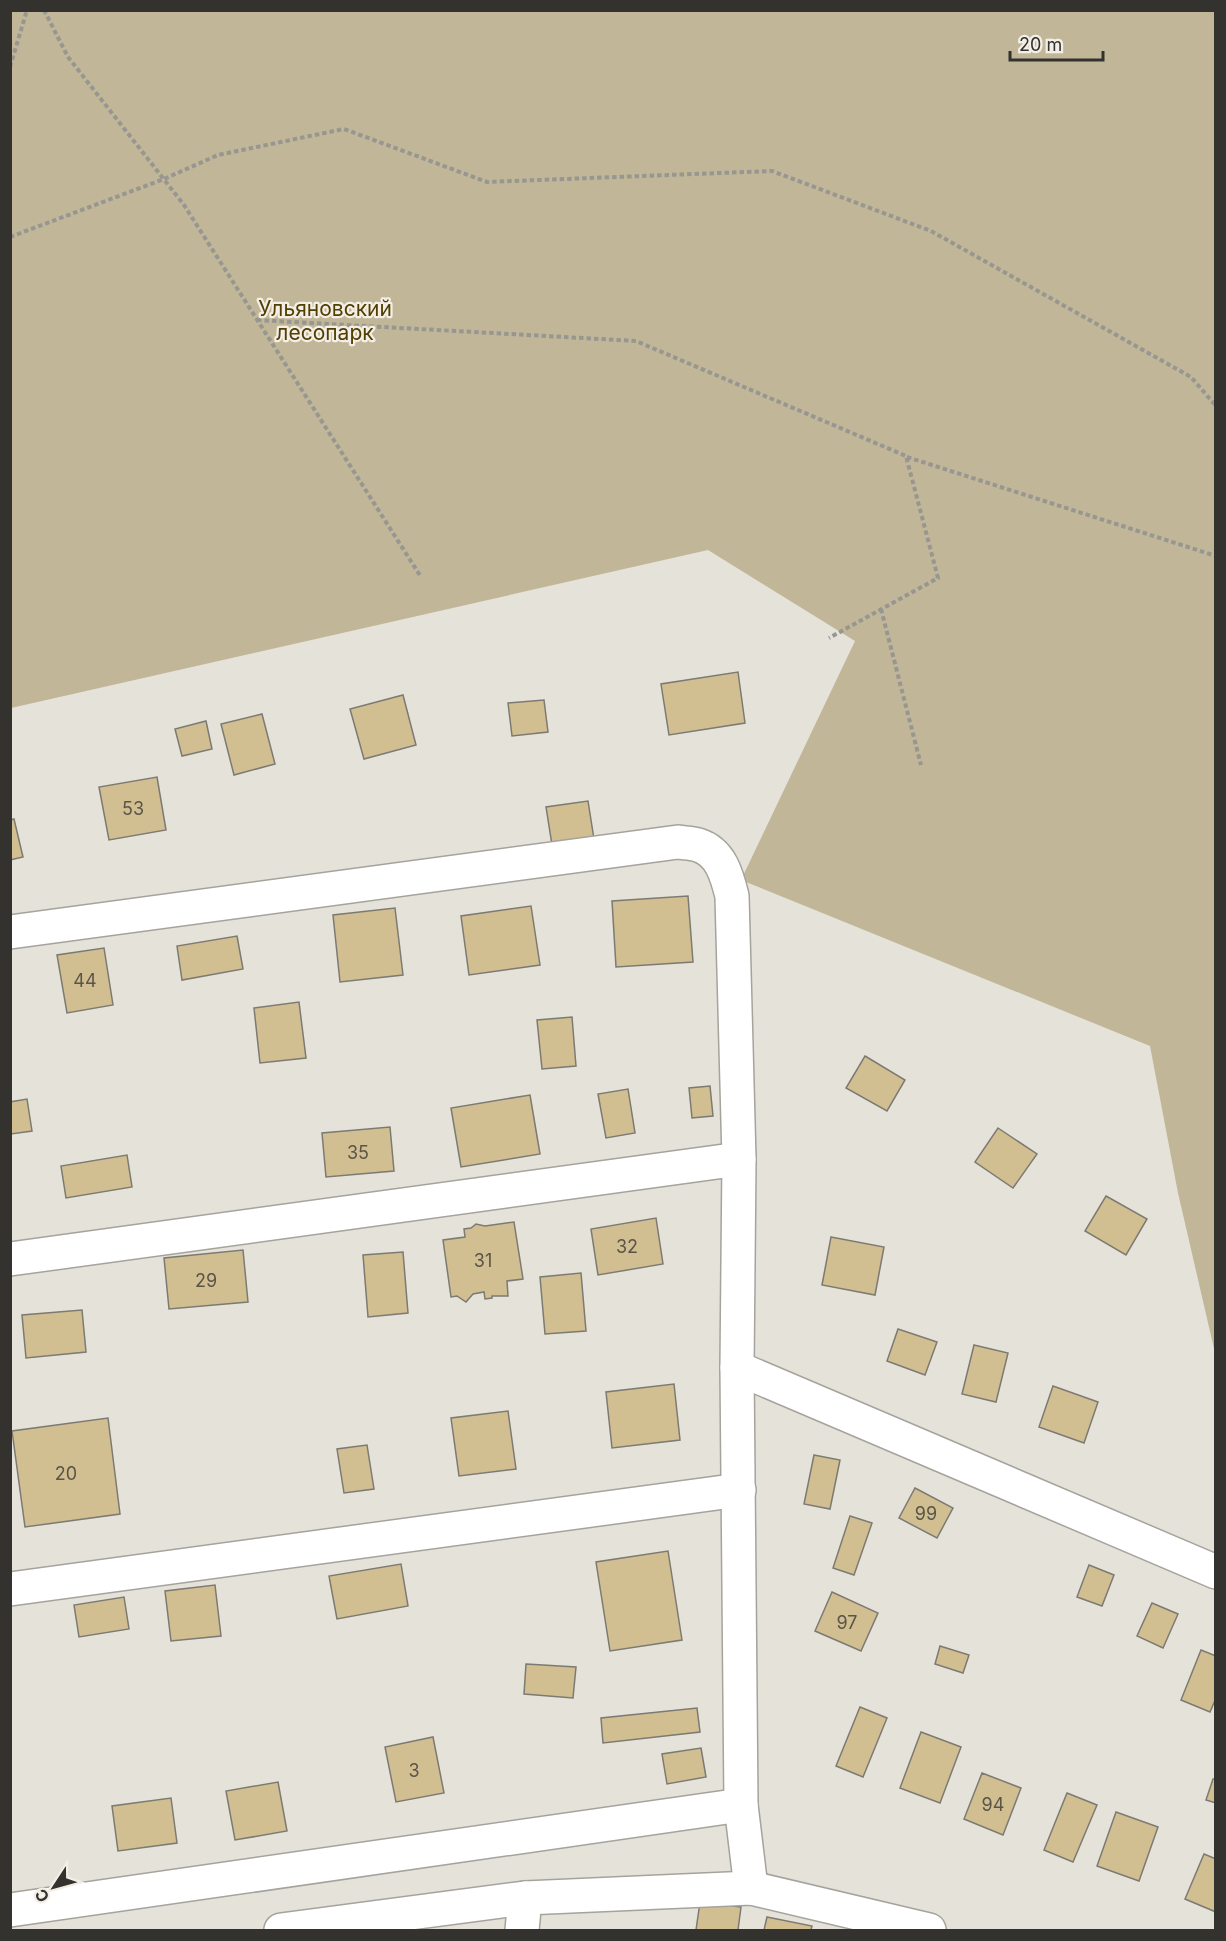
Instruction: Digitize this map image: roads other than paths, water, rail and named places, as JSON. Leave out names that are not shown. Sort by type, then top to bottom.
[{"type":"street","points":[[10,932],[678,842],[699,845],[716,856],[727,873],[732,896],[740,1159],[737,1368],[741,1805],[751,1888]]},
{"type":"street","points":[[10,1259],[740,1159]]},
{"type":"street","points":[[737,1368],[1215,1572]]},
{"type":"street","points":[[10,1589],[739,1491]]},
{"type":"street","points":[[10,1910],[741,1805]]},
{"type":"street","points":[[281,1930],[525,1898],[751,1888],[929,1930]]},
{"type":"street","points":[[522,1930],[525,1898]]},
{"type":"park label","name":"Ульяновский лесопарк","points":[[325,320]]}]
